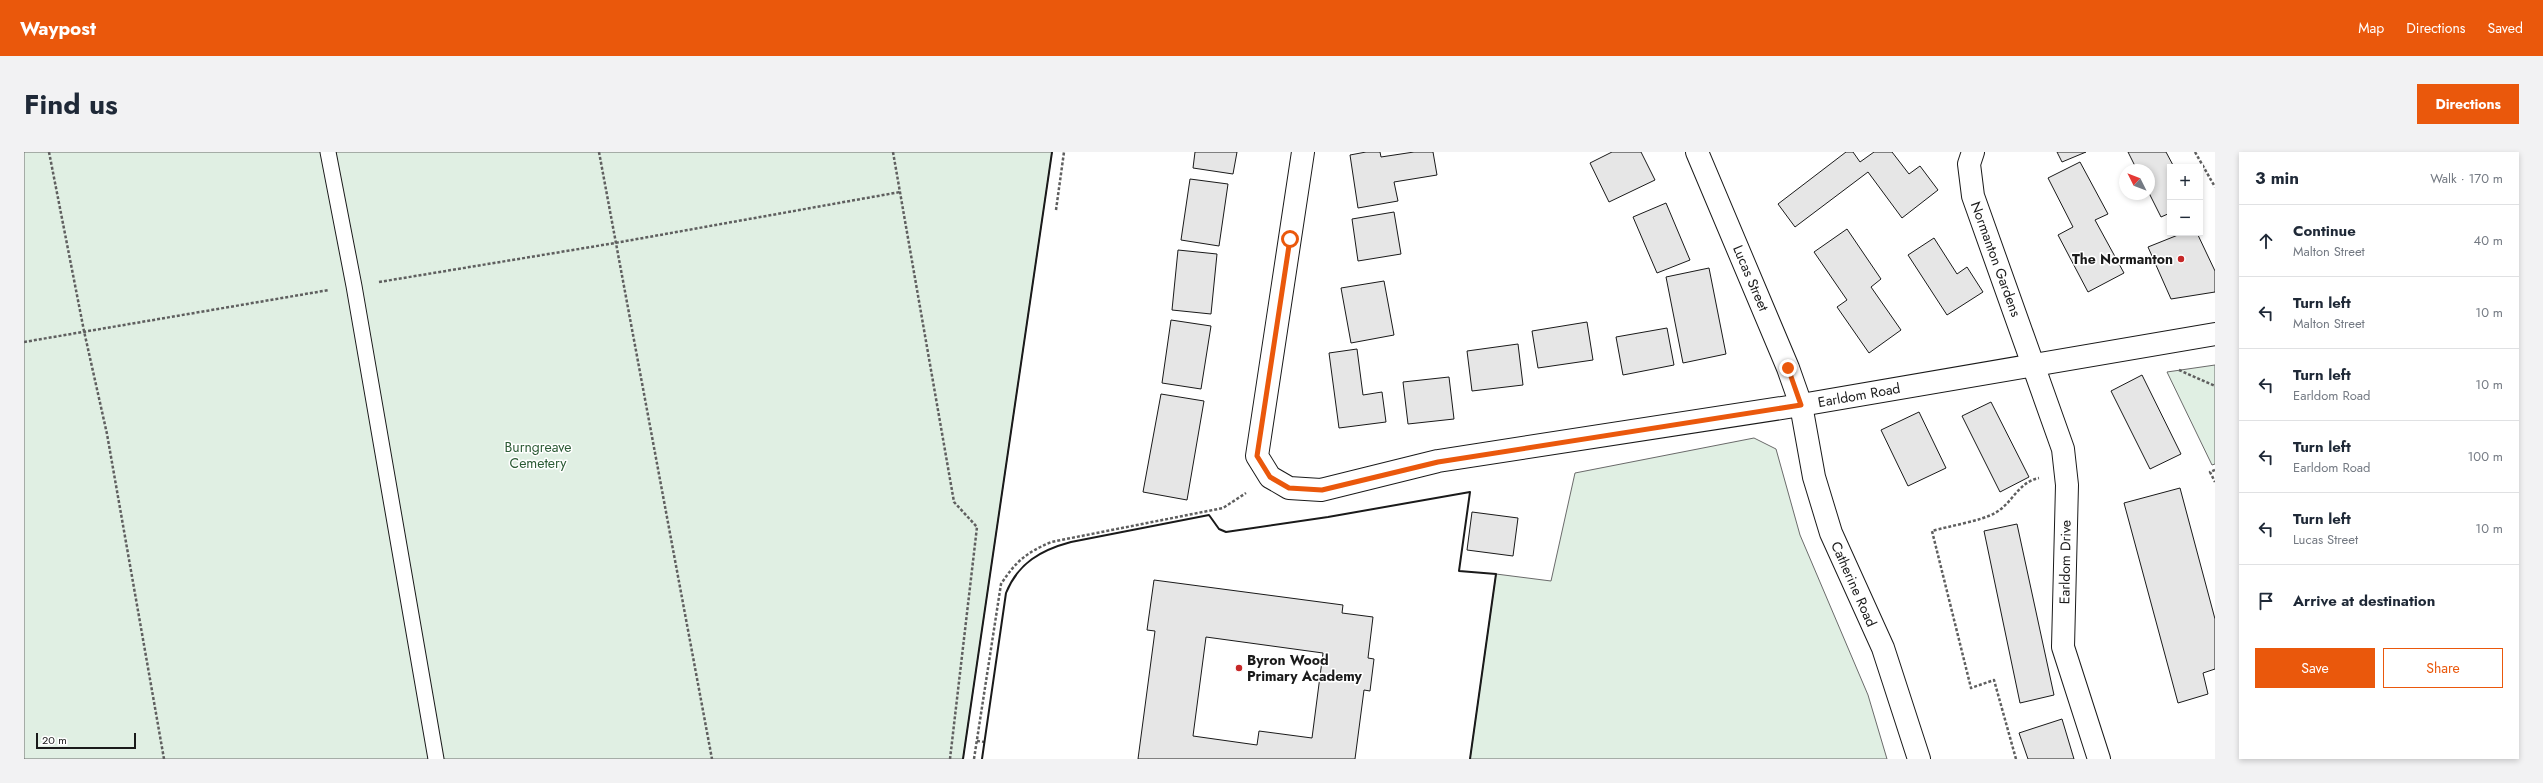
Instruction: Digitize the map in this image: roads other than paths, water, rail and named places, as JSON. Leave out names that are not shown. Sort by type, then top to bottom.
[{"type":"street","name":"Earldom Road","points":[[1304,152],[1257,456],[1270,477],[1289,488],[1322,490],[1438,462],[1801,405],[2215,334]]},
{"type":"street","name":"Lucas Street","points":[[1697,152],[1785,361],[1801,405]]},
{"type":"street","name":"Normanton Gardens","points":[[1973,152],[1969,164],[1973,196],[2034,364]]},
{"type":"street","name":"Earldom Drive","points":[[2034,364],[2063,449],[2066,476],[2063,646],[2099,759]]},
{"type":"street","name":"Catherine Road","points":[[1801,405],[1814,477],[1831,533],[1883,648],[1919,759]]},
{"type":"lane","points":[[328,152],[354,286],[436,759]]},
{"type":"place","name":"The Normanton","points":[[2181,259]]},
{"type":"place","name":"Byron Wood Primary Academy","points":[[1239,668]]},
{"type":"park label","name":"Burngreave Cemetery","points":[[538,456]]}]
